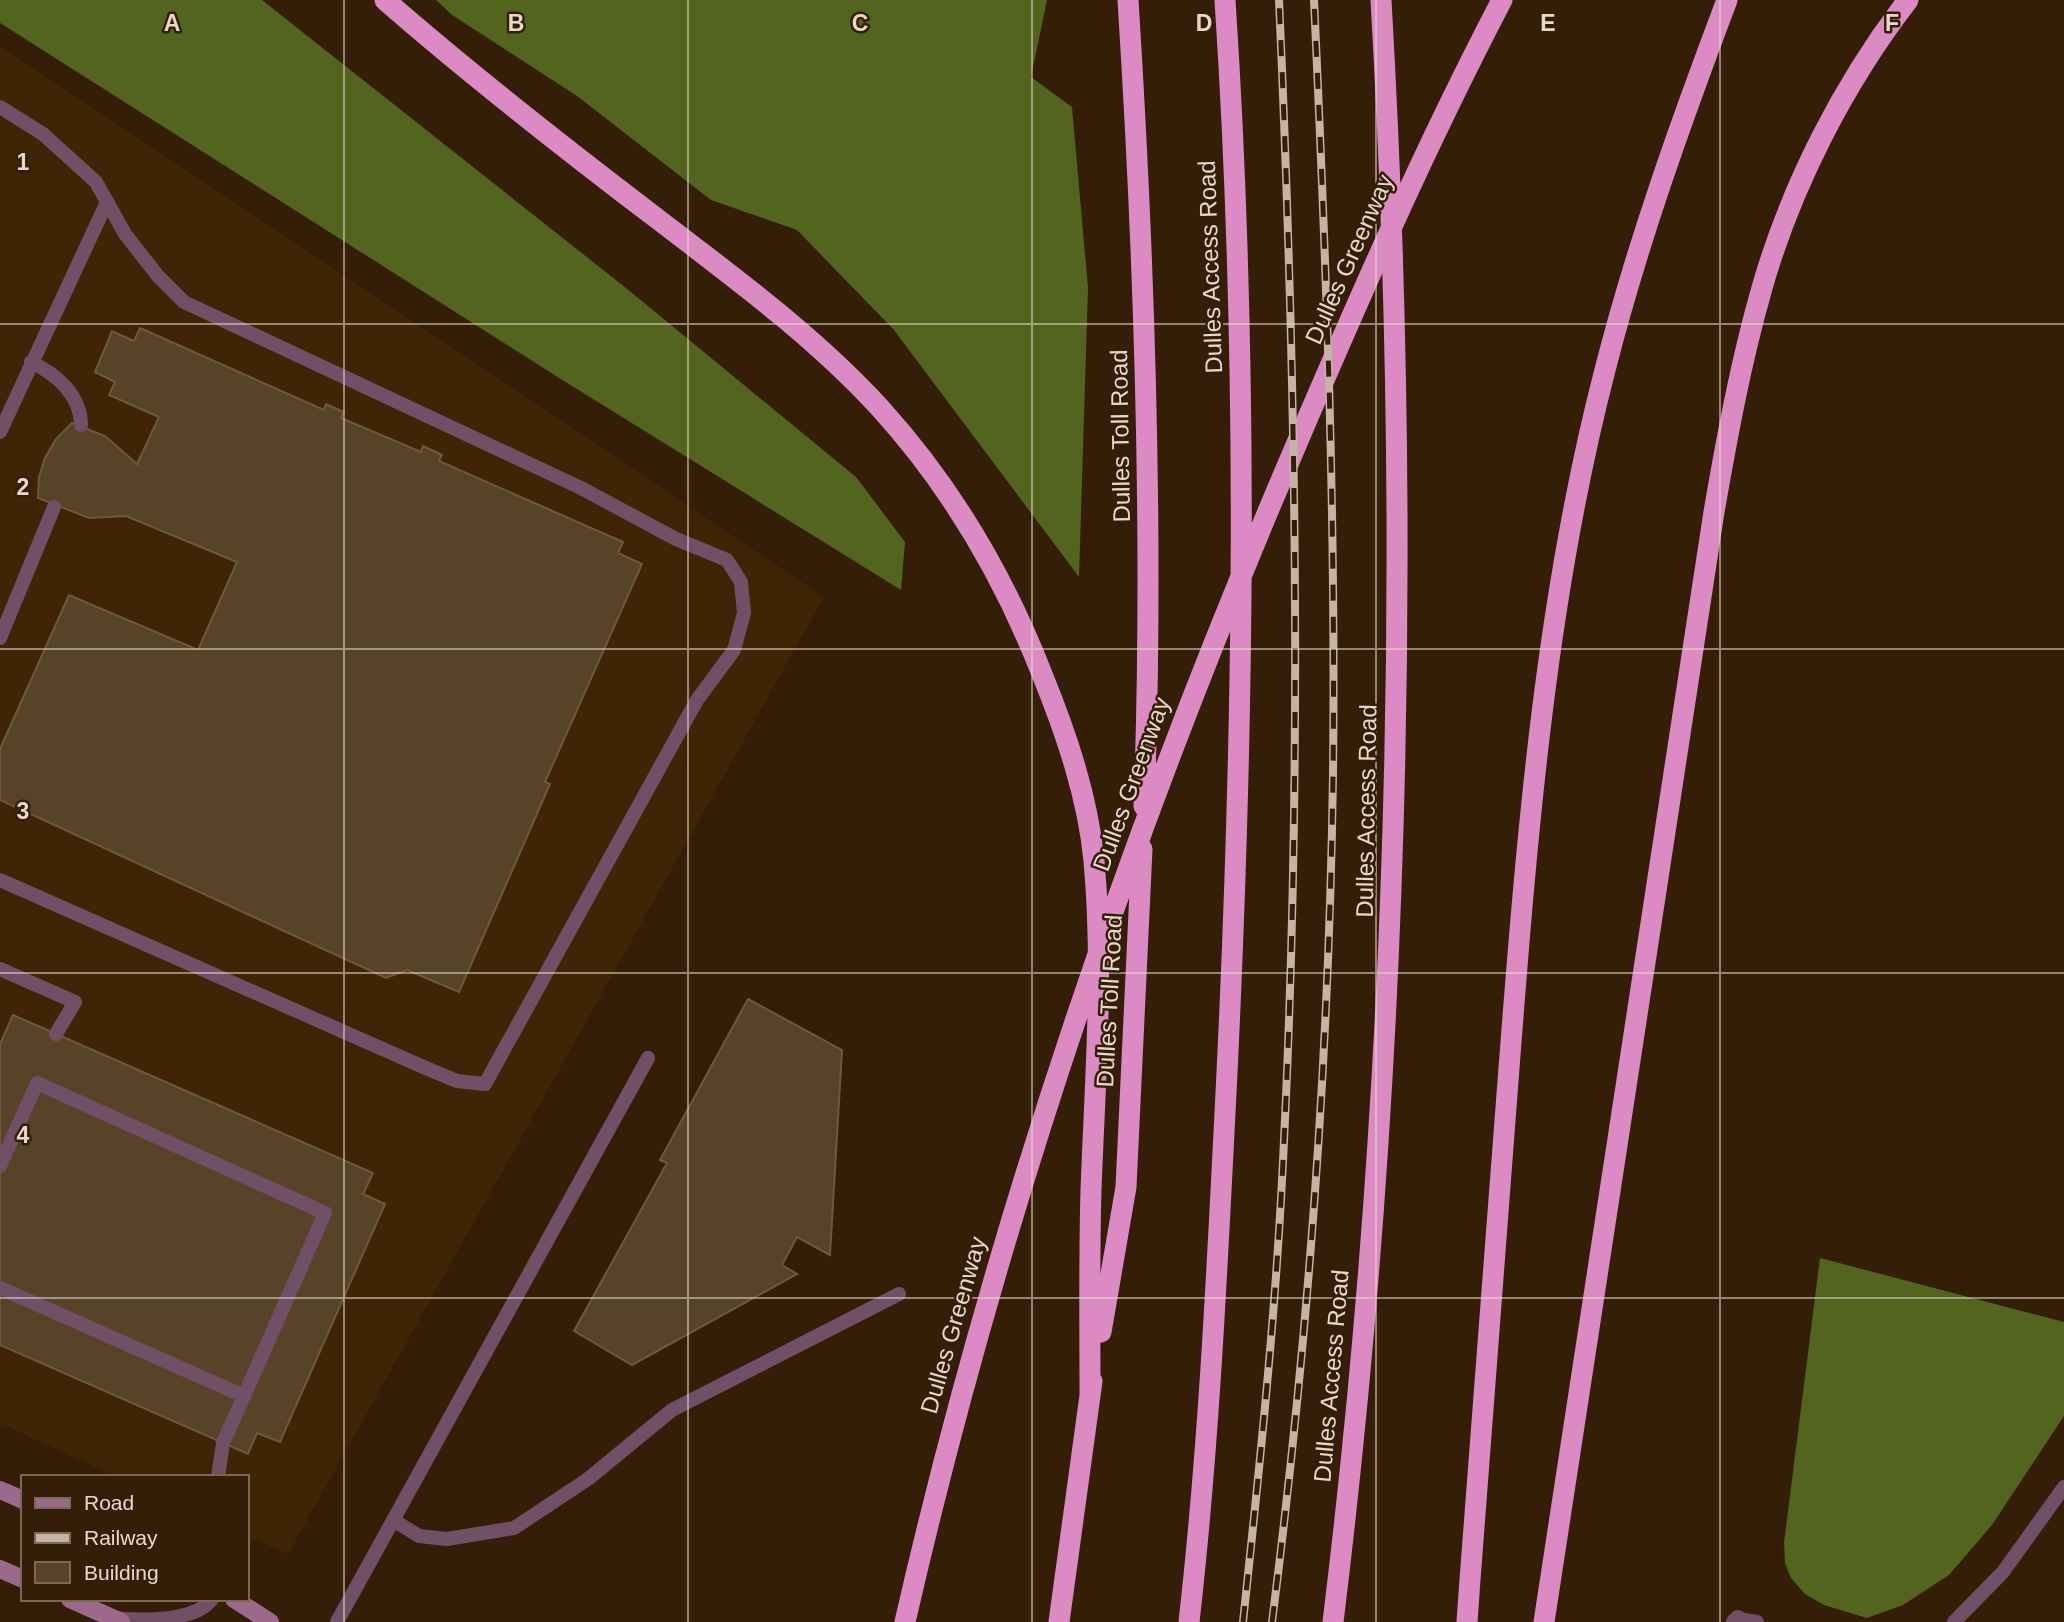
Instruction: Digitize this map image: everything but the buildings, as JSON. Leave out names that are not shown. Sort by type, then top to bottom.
[{"type":"highway","points":[[385,0],[542,131],[757,295],[848,375],[910,443],[939,482],[968,526],[1015,610],[1057,711],[1085,809],[1094,858],[1100,985],[1091,1195],[1090,1393]]},
{"type":"highway","name":"Dulles Toll Road","points":[[1059,1622],[1090,1393],[1126,1187],[1146,739],[1149,466],[1140,204],[1128,0]]},
{"type":"highway","name":"Dulles Access Road","points":[[1189,1622],[1210,1397],[1238,814],[1241,419],[1225,0]]},
{"type":"highway","name":"Dulles Access Road","points":[[1333,1622],[1362,1340],[1390,921],[1396,681],[1396,430],[1391,160],[1381,0]]},
{"type":"highway","name":"Dulles Greenway","points":[[905,1622],[945,1451],[975,1340],[1056,1073],[1159,783],[1224,617],[1356,307],[1502,0]]},
{"type":"highway","points":[[1467,1622],[1517,956],[1537,753],[1565,562],[1604,373],[1631,275],[1658,186],[1727,0]]},
{"type":"highway","points":[[1544,1622],[1712,525],[1742,369],[1762,287],[1790,209],[1833,117],[1908,0]]},
{"type":"main road","points":[[0,1490],[21,1499]]},
{"type":"main road","points":[[0,1569],[21,1578]]},
{"type":"main road","points":[[74,1601],[117,1620]]},
{"type":"main road","points":[[237,1601],[270,1622]]},
{"type":"lane","points":[[0,107],[43,134],[96,182],[125,234],[158,276],[184,302],[581,488],[676,539],[727,560],[741,582],[744,613],[734,650],[697,700],[485,1084],[457,1081],[428,1069],[0,880]]},
{"type":"lane","points":[[0,432],[107,202]]},
{"type":"lane","points":[[31,362],[67,388],[78,407],[81,425]]},
{"type":"lane","points":[[0,638],[54,506]]},
{"type":"lane","points":[[0,969],[75,1002],[56,1034]]},
{"type":"lane","points":[[337,1622],[648,1058]]},
{"type":"lane","points":[[0,1166],[37,1083],[325,1213],[223,1443],[218,1475]]},
{"type":"lane","points":[[0,1288],[244,1396]]},
{"type":"lane","points":[[393,1520],[419,1536],[447,1539],[514,1528],[588,1479],[672,1410],[899,1294]]},
{"type":"lane","points":[[1954,1622],[2003,1572],[2064,1487]]},
{"type":"lane","points":[[117,1620],[174,1620],[202,1611],[210,1601]]},
{"type":"lane","points":[[1737,1621],[1757,1622]]},
{"type":"shaded area","points":[[0,46],[824,597],[288,1554],[248,1536],[248,1475],[113,1475],[0,1423]]},
{"type":"green space","points":[[0,0],[262,0],[626,288],[856,477],[905,542],[901,590],[564,381],[0,23]]},
{"type":"green space","points":[[436,0],[1047,0],[1031,77],[1072,107],[1088,288],[1079,577],[894,330],[797,230],[711,200],[577,96],[452,15]]},
{"type":"green space","points":[[1820,1258],[2064,1322],[2064,1416],[1992,1525],[1949,1575],[1903,1605],[1867,1618],[1824,1605],[1805,1594],[1791,1578],[1785,1563],[1784,1543]]},
{"type":"railway","points":[[1243,1622],[1278,1252],[1293,900],[1293,450],[1279,0]]},
{"type":"railway","points":[[1272,1622],[1306,1305],[1321,1093],[1331,881],[1334,678],[1331,484],[1314,0]]}]
